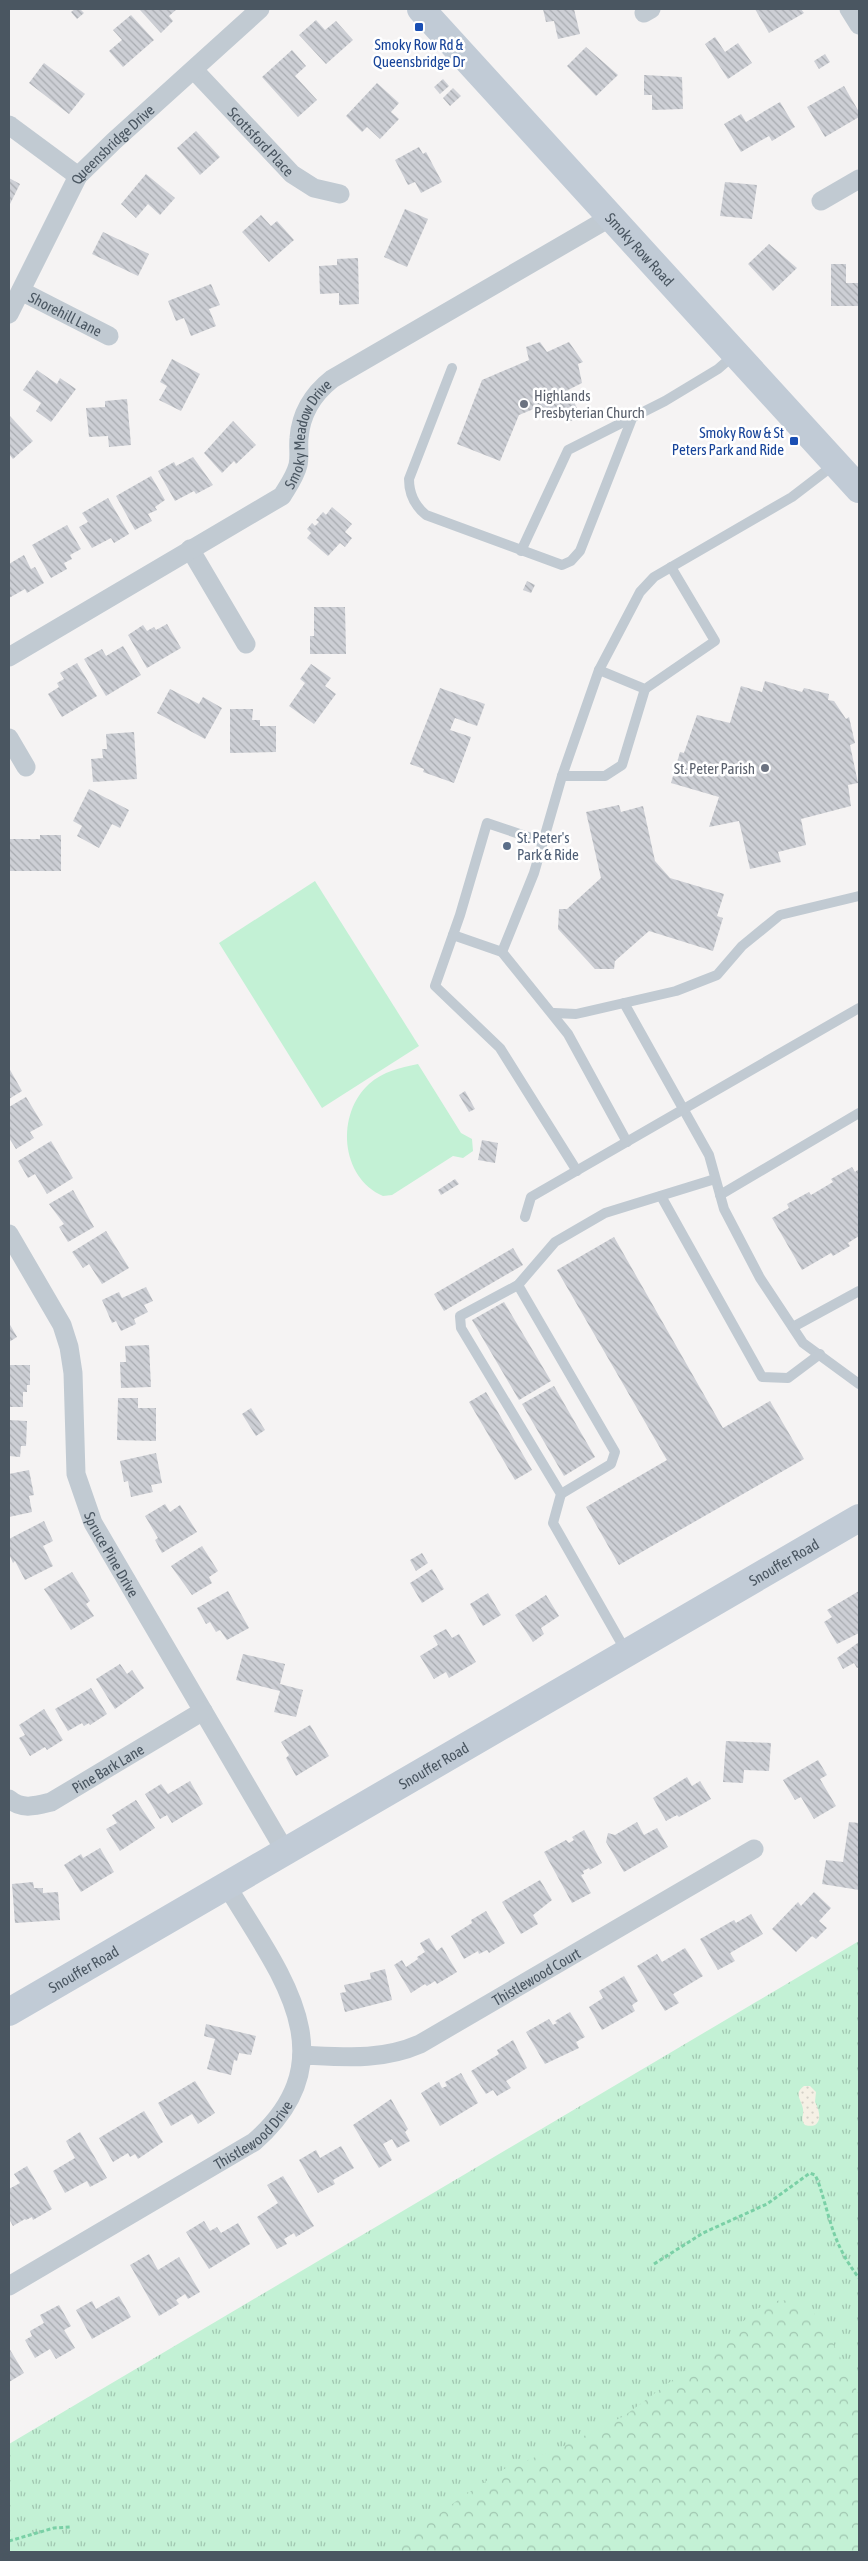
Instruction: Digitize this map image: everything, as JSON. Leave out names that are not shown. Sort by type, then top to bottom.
[{"type":"main road","name":"Smoky Row Road","points":[[422,9],[859,489]]},
{"type":"main road","name":"Snouffer Road","points":[[9,2012],[859,1518]]},
{"type":"street","name":"Queensbridge Drive","points":[[9,314],[78,176],[260,9]]},
{"type":"street","points":[[850,9],[859,25]]},
{"type":"street","name":"Scottsford Place","points":[[194,70],[292,174],[314,188],[340,194]]},
{"type":"street","points":[[9,125],[78,176]]},
{"type":"street","points":[[821,201],[859,179]]},
{"type":"street","name":"Smoky Meadow Drive","points":[[9,656],[282,496],[292,480],[298,464],[298,436],[306,407],[318,390],[611,217]]},
{"type":"street","name":"Shorehill Lane","points":[[21,291],[109,336]]},
{"type":"street","points":[[190,550],[246,644]]},
{"type":"street","points":[[9,738],[26,767]]},
{"type":"street","name":"Spruce Pine Drive","points":[[9,1234],[62,1325],[69,1347],[73,1373],[76,1474],[93,1523],[284,1851]]},
{"type":"street","name":"Pine Bark Lane","points":[[9,1799],[20,1805],[31,1807],[51,1802],[203,1711]]},
{"type":"street","name":"Thistlewood Court","points":[[302,2055],[376,2057],[414,2047],[754,1849]]},
{"type":"street","name":"Thistlewood Drive","points":[[9,2286],[254,2142],[272,2124],[288,2102],[296,2082],[302,2055],[301,2027],[291,1997],[227,1886]]},
{"type":"lane","points":[[521,551],[568,450],[688,388],[718,369],[735,354]]},
{"type":"lane","points":[[452,368],[409,479],[411,494],[420,510],[426,514],[562,565],[571,561],[580,551],[633,416]]},
{"type":"lane","points":[[502,952],[534,873],[562,776],[599,670],[640,592],[654,577],[792,497],[836,464]]},
{"type":"lane","points":[[562,776],[605,776],[622,765],[645,689],[715,641],[672,567]]},
{"type":"lane","points":[[599,670],[645,689]]},
{"type":"lane","points":[[543,842],[487,823],[453,935],[435,986],[500,1048],[577,1171]]},
{"type":"lane","points":[[554,1013],[576,1014],[676,991],[717,975],[742,946],[780,914],[859,896]]},
{"type":"lane","points":[[453,935],[502,952],[554,1013],[568,1034],[627,1142]]},
{"type":"lane","points":[[624,1003],[685,1109],[709,1155],[724,1209],[760,1278],[804,1343],[859,1384]]},
{"type":"lane","points":[[525,1217],[531,1197],[859,1008]]},
{"type":"lane","points":[[720,1195],[859,1113]]},
{"type":"lane","points":[[562,1494],[461,1328],[460,1316],[518,1284],[555,1242],[604,1213],[716,1179]]},
{"type":"lane","points":[[661,1196],[762,1377],[788,1378],[820,1354]]},
{"type":"lane","points":[[518,1284],[615,1452],[611,1464],[562,1494],[553,1523],[627,1654]]},
{"type":"lane","points":[[793,1327],[859,1291]]},
{"type":"path","points":[[654,2264],[703,2233],[767,2204],[810,2173],[815,2175],[818,2181],[835,2239],[843,2256],[859,2278]]},
{"type":"path","points":[[9,2541],[54,2528],[70,2527]]},
{"type":"green space","points":[[315,881],[419,1046],[322,1108],[219,943]]},
{"type":"green space","points":[[418,1064],[461,1133],[472,1139],[473,1151],[463,1158],[453,1156],[392,1195],[383,1196],[369,1187],[358,1175],[351,1160],[348,1128],[351,1111],[358,1097],[369,1084],[380,1076]]},
{"type":"green space","points":[[859,1941],[859,2552],[9,2552],[9,2444]]},
{"type":"green space","points":[[794,2300],[812,2310],[831,2339],[859,2395],[859,2552],[390,2552],[455,2502],[504,2469],[562,2447],[624,2416],[716,2348],[755,2310],[773,2301]]},
{"type":"sand","points":[[804,2086],[810,2086],[816,2092],[815,2102],[819,2119],[818,2123],[811,2126],[805,2125],[803,2121],[803,2109],[799,2092]]},
{"type":"building","points":[[75,9],[80,9],[84,13],[77,19],[71,12]]},
{"type":"building","points":[[177,9],[169,16],[173,21],[161,33],[140,10]]},
{"type":"building","points":[[543,9],[574,9],[580,34],[558,39],[554,21],[546,22]]},
{"type":"building","points":[[755,9],[801,9],[804,13],[769,33]]},
{"type":"building","points":[[131,15],[154,40],[123,67],[109,51],[122,40],[113,30]]},
{"type":"building","points":[[316,20],[325,30],[336,21],[353,40],[326,64],[299,35]]},
{"type":"building","points":[[715,37],[725,52],[738,43],[752,63],[728,79],[705,44]]},
{"type":"building","points":[[586,47],[618,75],[596,96],[567,66]]},
{"type":"building","points":[[292,50],[306,66],[295,76],[317,100],[298,117],[262,77]]},
{"type":"building","points":[[825,54],[830,62],[819,69],[814,61]]},
{"type":"building","points":[[44,63],[85,94],[69,114],[29,83]]},
{"type":"building","points":[[644,75],[682,77],[683,109],[652,110],[652,95],[644,95]]},
{"type":"building","points":[[443,79],[449,86],[440,94],[434,87]]},
{"type":"building","points":[[377,83],[399,103],[391,112],[399,119],[380,139],[367,127],[362,132],[346,116]]},
{"type":"building","points":[[844,86],[859,112],[859,117],[825,137],[807,107]]},
{"type":"building","points":[[453,88],[461,96],[450,106],[443,98]]},
{"type":"building","points":[[780,102],[795,127],[772,141],[769,136],[741,152],[724,124],[741,114],[746,122]]},
{"type":"building","points":[[196,131],[220,157],[200,175],[177,148]]},
{"type":"building","points":[[419,147],[423,154],[426,152],[442,182],[421,193],[415,182],[408,185],[395,160]]},
{"type":"building","points":[[146,174],[175,198],[160,215],[148,204],[136,218],[121,204]]},
{"type":"building","points":[[9,178],[20,184],[9,206]]},
{"type":"building","points":[[725,182],[757,185],[752,219],[720,216]]},
{"type":"building","points":[[405,209],[428,219],[407,267],[384,257]]},
{"type":"building","points":[[261,215],[271,226],[277,221],[294,240],[269,262],[242,232]]},
{"type":"building","points":[[103,232],[149,254],[138,276],[92,254]]},
{"type":"building","points":[[769,244],[797,268],[773,291],[748,264]]},
{"type":"building","points":[[358,258],[359,304],[339,305],[339,293],[320,294],[319,266],[337,265],[337,259]]},
{"type":"building","points":[[831,264],[846,264],[846,283],[858,283],[858,306],[831,306]]},
{"type":"building","points":[[211,284],[220,305],[209,309],[216,326],[191,336],[184,318],[176,321],[168,301]]},
{"type":"building","name":"Highlands Presbyterian Church","points":[[540,342],[547,352],[569,342],[583,362],[578,364],[582,383],[568,390],[581,416],[571,421],[536,408],[519,415],[500,461],[457,444],[482,380],[529,360],[526,347]]},
{"type":"building","points":[[172,359],[200,374],[181,411],[159,400],[167,386],[160,382]]},
{"type":"building","points":[[37,370],[57,384],[60,378],[76,389],[51,422],[36,411],[41,403],[23,390]]},
{"type":"building","points":[[127,399],[131,445],[109,447],[108,436],[89,437],[86,408],[105,407],[105,401]]},
{"type":"building","points":[[9,415],[33,441],[13,459],[9,454]]},
{"type":"building","points":[[233,421],[256,445],[236,464],[234,461],[222,473],[204,453]]},
{"type":"building","points":[[193,457],[213,485],[196,494],[194,491],[175,501],[158,471],[174,462],[176,466]]},
{"type":"building","points":[[151,476],[165,500],[155,507],[157,510],[148,514],[152,521],[135,530],[116,496]]},
{"type":"building","points":[[108,498],[129,534],[114,543],[111,538],[92,548],[79,527],[88,522],[82,513]]},
{"type":"building","points":[[332,507],[352,524],[345,532],[352,538],[345,547],[340,543],[328,556],[307,538],[311,533],[307,529],[312,523],[315,526],[319,522],[316,520],[323,512],[326,515]]},
{"type":"building","points":[[67,525],[81,549],[70,555],[72,559],[64,563],[67,569],[51,578],[32,545]]},
{"type":"building","points":[[24,555],[31,569],[35,567],[44,583],[27,593],[25,589],[9,598],[9,564]]},
{"type":"building","points":[[527,581],[535,585],[531,593],[523,590]]},
{"type":"building","points":[[314,607],[345,607],[346,654],[310,654],[310,636],[314,636]]},
{"type":"building","points":[[167,624],[181,648],[147,668],[128,635],[143,625],[147,631],[154,627],[156,630]]},
{"type":"building","points":[[123,646],[141,675],[106,696],[84,659],[102,649],[106,656]]},
{"type":"building","points":[[77,663],[97,696],[62,717],[48,694],[59,687],[57,683],[64,679],[60,673]]},
{"type":"building","points":[[311,664],[331,678],[325,686],[336,694],[314,724],[289,706],[305,683],[300,679]]},
{"type":"building","name":"St. Peter Parish","points":[[765,681],[802,692],[804,688],[829,694],[828,700],[834,701],[846,719],[849,717],[855,743],[850,745],[858,783],[848,785],[851,806],[801,819],[806,845],[778,852],[781,862],[750,869],[739,821],[709,827],[719,797],[671,783],[680,752],[684,753],[697,715],[730,723],[741,686],[762,692]]},
{"type":"building","points":[[440,688],[485,704],[477,726],[455,718],[450,730],[471,737],[454,783],[423,772],[424,769],[410,764]]},
{"type":"building","points":[[170,689],[199,704],[203,697],[222,708],[205,739],[157,713]]},
{"type":"building","points":[[230,709],[253,709],[252,720],[260,720],[260,726],[276,726],[276,752],[230,753]]},
{"type":"building","points":[[134,732],[137,779],[93,782],[91,759],[103,758],[102,749],[107,749],[106,734]]},
{"type":"building","points":[[89,789],[129,810],[120,828],[112,824],[99,848],[77,836],[82,826],[73,821]]},
{"type":"building","points":[[619,805],[621,812],[643,806],[655,861],[670,878],[724,894],[717,916],[723,918],[713,951],[649,931],[615,961],[614,969],[595,969],[558,929],[559,909],[567,909],[601,878],[586,812]]},
{"type":"building","points":[[40,835],[61,835],[61,871],[9,871],[9,839],[40,839]]},
{"type":"building","points":[[9,1068],[22,1091],[9,1099]]},
{"type":"building","points":[[465,1091],[475,1109],[469,1112],[459,1095]]},
{"type":"building","points":[[26,1097],[43,1125],[30,1132],[34,1138],[16,1149],[9,1138],[9,1107]]},
{"type":"building","points":[[482,1140],[498,1143],[495,1163],[478,1160]]},
{"type":"building","points":[[51,1141],[73,1178],[47,1194],[35,1174],[28,1178],[18,1161]]},
{"type":"building","points":[[852,1167],[855,1172],[859,1169],[859,1236],[848,1243],[850,1246],[833,1256],[831,1253],[802,1270],[772,1218],[789,1208],[787,1204],[809,1192],[811,1195],[833,1182],[831,1179]]},
{"type":"building","points":[[455,1179],[459,1184],[441,1195],[438,1190]]},
{"type":"building","points":[[73,1190],[94,1227],[68,1242],[59,1227],[64,1224],[49,1204]]},
{"type":"building","points":[[106,1231],[129,1268],[102,1284],[89,1264],[83,1268],[72,1252]]},
{"type":"building","points":[[614,1237],[723,1428],[770,1401],[804,1459],[619,1565],[586,1507],[667,1460],[557,1270]]},
{"type":"building","points":[[513,1248],[523,1265],[444,1311],[434,1294]]},
{"type":"building","points":[[146,1287],[153,1301],[144,1305],[148,1312],[134,1319],[136,1324],[121,1331],[116,1321],[112,1323],[102,1300],[119,1292],[122,1298]]},
{"type":"building","points":[[504,1302],[551,1381],[519,1400],[472,1320]]},
{"type":"building","points":[[9,1323],[17,1337],[9,1342]]},
{"type":"building","points":[[149,1345],[151,1387],[121,1388],[120,1362],[126,1362],[125,1346]]},
{"type":"building","points":[[9,1365],[30,1365],[30,1385],[27,1385],[27,1392],[23,1392],[23,1407],[9,1407]]},
{"type":"building","points":[[554,1386],[595,1457],[564,1476],[522,1404]]},
{"type":"building","points":[[486,1392],[532,1470],[515,1480],[469,1402]]},
{"type":"building","points":[[118,1398],[138,1398],[138,1408],[156,1408],[156,1441],[117,1440]]},
{"type":"building","points":[[251,1408],[265,1430],[256,1436],[242,1414]]},
{"type":"building","points":[[9,1420],[27,1421],[26,1446],[21,1446],[20,1457],[9,1456]]},
{"type":"building","points":[[156,1453],[162,1483],[151,1485],[153,1492],[131,1497],[128,1481],[124,1482],[120,1461]]},
{"type":"building","points":[[29,1470],[34,1495],[29,1496],[32,1512],[9,1517],[9,1474]]},
{"type":"building","points":[[165,1504],[170,1512],[180,1505],[197,1532],[162,1553],[155,1540],[158,1538],[145,1516]]},
{"type":"building","points":[[44,1521],[53,1541],[43,1546],[53,1566],[25,1580],[9,1554],[9,1539]]},
{"type":"building","points":[[202,1546],[218,1571],[209,1577],[212,1583],[192,1595],[171,1566]]},
{"type":"building","points":[[422,1553],[428,1563],[416,1571],[410,1560]]},
{"type":"building","points":[[432,1569],[444,1589],[422,1603],[410,1583]]},
{"type":"building","points":[[72,1572],[90,1601],[86,1604],[94,1616],[71,1630],[44,1589]]},
{"type":"building","points":[[228,1591],[249,1628],[227,1640],[220,1630],[216,1632],[210,1622],[206,1624],[197,1608]]},
{"type":"building","points":[[859,1591],[859,1633],[837,1644],[824,1622],[832,1617],[827,1610]]},
{"type":"building","points":[[488,1593],[501,1615],[483,1626],[470,1604]]},
{"type":"building","points":[[546,1595],[559,1616],[541,1628],[544,1634],[533,1642],[515,1615]]},
{"type":"building","points":[[446,1629],[452,1638],[459,1634],[476,1662],[449,1678],[446,1672],[434,1679],[420,1656],[438,1645],[433,1636]]},
{"type":"building","points":[[859,1642],[859,1667],[857,1668],[854,1663],[843,1669],[837,1658]]},
{"type":"building","points":[[243,1654],[285,1664],[280,1684],[303,1690],[296,1717],[274,1712],[280,1691],[236,1680]]},
{"type":"building","points":[[120,1664],[127,1674],[132,1670],[144,1688],[115,1709],[96,1679]]},
{"type":"building","points":[[91,1688],[107,1714],[90,1725],[89,1723],[84,1726],[82,1723],[68,1731],[55,1709]]},
{"type":"building","points":[[44,1709],[63,1740],[47,1750],[45,1747],[30,1756],[19,1738],[25,1735],[19,1725]]},
{"type":"building","points":[[310,1725],[329,1756],[296,1776],[286,1758],[289,1755],[281,1742]]},
{"type":"building","points":[[726,1741],[771,1743],[769,1771],[744,1770],[743,1783],[723,1782]]},
{"type":"building","points":[[818,1760],[827,1775],[820,1779],[836,1806],[814,1819],[801,1797],[795,1800],[783,1780]]},
{"type":"building","points":[[687,1777],[692,1786],[700,1781],[711,1799],[679,1817],[677,1815],[666,1821],[653,1798]]},
{"type":"building","points":[[190,1781],[203,1804],[172,1823],[167,1815],[160,1819],[145,1794],[161,1784],[168,1794]]},
{"type":"building","points":[[136,1800],[155,1828],[120,1851],[106,1829],[117,1823],[112,1815]]},
{"type":"building","points":[[637,1822],[644,1835],[657,1828],[668,1847],[624,1872],[606,1842],[608,1833],[615,1835]]},
{"type":"building","points":[[849,1822],[859,1823],[859,1890],[822,1884],[826,1860],[843,1862]]},
{"type":"building","points":[[584,1830],[602,1863],[590,1870],[589,1868],[583,1871],[584,1874],[581,1875],[591,1893],[572,1903],[544,1852],[566,1840],[569,1843],[574,1840],[572,1837]]},
{"type":"building","points":[[100,1848],[114,1872],[81,1892],[64,1865],[81,1854],[83,1858]]},
{"type":"building","points":[[540,1880],[552,1900],[533,1915],[538,1924],[521,1934],[502,1902]]},
{"type":"building","points":[[33,1882],[34,1888],[43,1888],[43,1893],[58,1892],[60,1920],[15,1923],[12,1884]]},
{"type":"building","points":[[814,1892],[831,1908],[819,1921],[827,1928],[816,1939],[812,1936],[796,1952],[772,1929],[798,1902],[801,1906]]},
{"type":"building","points":[[486,1911],[505,1943],[489,1953],[487,1950],[479,1954],[478,1951],[464,1959],[451,1936],[472,1923],[471,1920]]},
{"type":"building","points":[[751,1914],[763,1934],[730,1953],[735,1961],[718,1970],[700,1939],[734,1920],[736,1923]]},
{"type":"building","points":[[429,1938],[437,1951],[442,1947],[457,1972],[437,1984],[435,1981],[427,1986],[425,1984],[411,1993],[394,1965],[402,1960],[406,1967],[418,1959],[417,1957],[425,1952],[420,1943]]},
{"type":"building","points":[[685,1948],[703,1976],[673,1994],[679,2003],[665,2011],[637,1966],[657,1954],[662,1962]]},
{"type":"building","points":[[385,1969],[392,2000],[345,2012],[340,1993],[346,1992],[344,1985],[371,1979],[370,1973]]},
{"type":"building","points":[[624,1976],[638,2001],[632,2005],[635,2011],[602,2030],[589,2007],[603,1998],[599,1991]]},
{"type":"building","points":[[570,2012],[585,2037],[576,2042],[579,2048],[545,2064],[526,2032],[549,2019],[553,2025],[557,2023],[555,2021]]},
{"type":"building","points":[[206,2024],[256,2036],[251,2055],[239,2053],[237,2061],[234,2060],[231,2075],[207,2069],[215,2039],[204,2036]]},
{"type":"building","points":[[513,2040],[527,2068],[506,2081],[511,2088],[497,2096],[493,2090],[486,2094],[471,2071],[499,2054],[497,2050]]},
{"type":"building","points":[[461,2073],[478,2103],[440,2126],[421,2093],[439,2082],[442,2088],[447,2086],[445,2082]]},
{"type":"building","points":[[195,2081],[215,2113],[198,2124],[192,2114],[171,2126],[158,2103]]},
{"type":"building","points":[[391,2099],[408,2129],[405,2132],[410,2141],[397,2148],[392,2139],[383,2144],[392,2160],[379,2168],[353,2125]]},
{"type":"building","points":[[144,2111],[163,2142],[138,2159],[135,2154],[130,2157],[128,2153],[113,2162],[99,2138]]},
{"type":"building","points":[[80,2132],[107,2178],[90,2187],[87,2181],[65,2193],[53,2171],[75,2158],[66,2141]]},
{"type":"building","points":[[341,2146],[354,2168],[333,2180],[335,2184],[318,2193],[299,2160],[316,2150],[320,2158]]},
{"type":"building","points":[[27,2166],[52,2209],[33,2220],[32,2217],[25,2219],[13,2226],[9,2219],[9,2189],[20,2183],[14,2174]]},
{"type":"building","points":[[283,2176],[314,2226],[296,2237],[294,2233],[284,2239],[287,2244],[277,2249],[257,2217],[278,2203],[267,2185]]},
{"type":"building","points":[[204,2221],[210,2231],[217,2227],[221,2233],[238,2223],[250,2244],[209,2269],[186,2232]]},
{"type":"building","points":[[149,2254],[158,2270],[179,2257],[200,2292],[188,2299],[185,2294],[176,2300],[179,2304],[159,2316],[130,2265]]},
{"type":"building","points":[[119,2296],[131,2317],[92,2339],[76,2310],[92,2301],[96,2309]]},
{"type":"building","points":[[59,2305],[71,2326],[64,2330],[75,2348],[56,2359],[50,2349],[35,2358],[25,2340],[32,2336],[30,2331],[44,2323],[40,2315]]},
{"type":"building","points":[[9,2348],[24,2373],[9,2382]]},
{"type":"place","name":"Smoky Row Rd & Queensbridge Dr","points":[[419,27]]},
{"type":"place","name":"Highlands Presbyterian Church","points":[[524,404]]},
{"type":"place","name":"Smoky Row & St Peters Park and Ride","points":[[794,441]]},
{"type":"place","name":"St. Peter Parish","points":[[765,768]]},
{"type":"place","name":"St. Peter's Park & Ride","points":[[507,846]]}]
